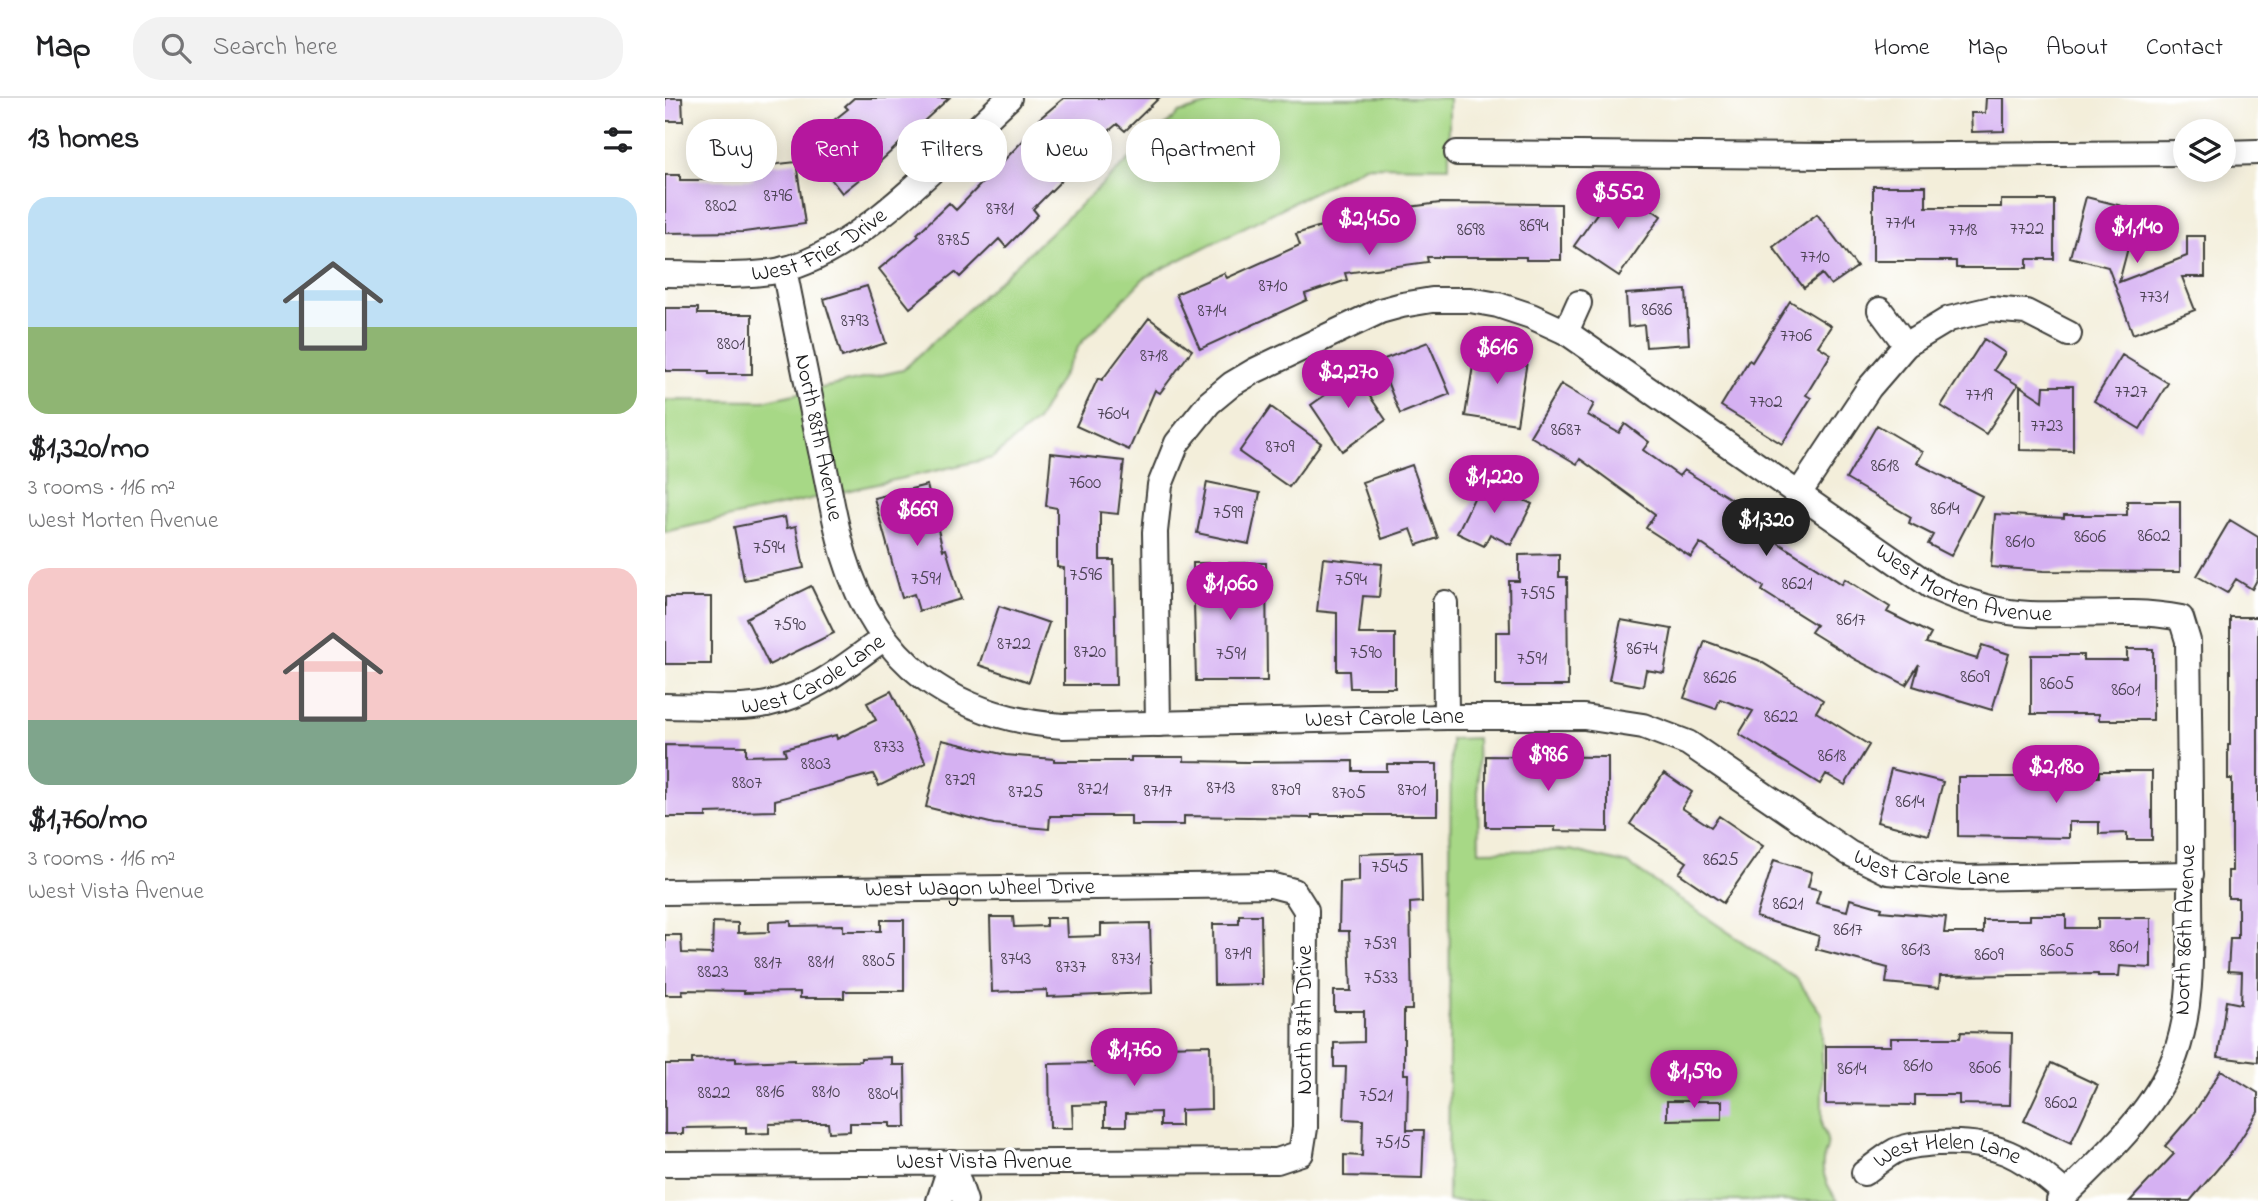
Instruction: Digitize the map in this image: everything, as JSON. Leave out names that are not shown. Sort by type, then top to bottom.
[{"type":"street","name":"West Frier Drive","points":[[665,274],[758,274],[784,269],[822,254],[897,202],[1009,98]]},
{"type":"street","points":[[2236,152],[2258,152]]},
{"type":"street","points":[[1457,153],[1831,156],[2173,153]]},
{"type":"street","name":"North 88th Avenue","points":[[784,269],[845,556],[865,605],[884,638]]},
{"type":"street","name":"West Morten Avenue","points":[[1158,724],[1155,532],[1160,485],[1178,443],[1209,403],[1232,384],[1254,371],[1380,311],[1433,300],[1470,300],[1498,305],[1566,332],[1932,587],[1957,598],[1993,609],[2028,614],[2154,612],[2181,618]]},
{"type":"street","points":[[1566,332],[1579,303]]},
{"type":"street","points":[[1798,495],[1869,388],[1906,345],[1949,319],[1991,309],[2026,312],[2069,334]]},
{"type":"street","points":[[1880,310],[1906,345]]},
{"type":"street","points":[[1445,603],[1446,717]]},
{"type":"street","name":"North 86th Avenue","points":[[2063,1198],[2130,1129],[2162,1083],[2175,1055],[2186,1011],[2190,960],[2188,641],[2181,618]]},
{"type":"street","name":"West Carole Lane","points":[[665,706],[766,704],[799,694],[824,682],[884,638],[906,663],[933,684],[965,703],[1002,717],[1034,724],[1063,726],[1446,717],[1584,717],[1643,726],[1688,743],[1849,853],[1888,872],[1963,878],[2190,874]]},
{"type":"street","name":"West Wagon Wheel Drive","points":[[665,892],[1271,885],[1294,891]]},
{"type":"street","name":"North 87th Drive","points":[[1294,891],[1305,911],[1305,1128],[1301,1153]]},
{"type":"street","name":"West Helen Lane","points":[[1864,1173],[1896,1151],[1920,1144],[1988,1145],[2035,1167],[2063,1198]]},
{"type":"street","name":"West Vista Avenue","points":[[665,1164],[1277,1161],[1301,1153]]},
{"type":"street","points":[[939,1201],[952,1162]]},
{"type":"street","points":[[952,1162],[965,1201]]},
{"type":"green space","points":[[1230,98],[1449,98],[1449,167],[1365,166],[1144,278],[1080,344],[1037,421],[992,458],[665,532],[665,400],[763,401],[903,370],[1105,182],[1112,182],[1112,175],[1126,162],[1126,182],[1280,182],[1280,119],[1173,119],[1179,113]]},
{"type":"green space","points":[[1477,738],[1479,851],[1570,850],[1628,864],[1797,979],[1822,1015],[1822,1127],[1827,1141],[1823,1170],[1825,1179],[1838,1201],[1448,1201],[1451,739]]},
{"type":"building","points":[[665,98],[682,98],[683,121],[665,121]]},
{"type":"building","points":[[854,98],[949,98],[926,119],[897,119],[897,146],[883,159],[883,119],[835,119],[848,109],[845,106]]},
{"type":"building","points":[[1064,98],[1159,98],[1137,119],[1126,119],[1125,131],[1117,124],[1112,128],[1112,119],[1039,119]]},
{"type":"building","points":[[1986,98],[2004,98],[2004,131],[1972,132],[1971,113],[1985,113]]},
{"type":"building","points":[[1021,143],[1021,182],[1060,182],[1033,209],[1038,215],[1006,247],[999,239],[960,277],[955,272],[910,308],[879,269],[919,236],[917,234],[949,203],[956,210],[983,182],[1007,182],[1007,157]]},
{"type":"building","points":[[791,163],[791,182],[799,182],[805,224],[744,232],[665,233],[665,175],[680,175],[680,180],[686,182],[777,182],[777,164]]},
{"type":"building","points":[[833,182],[856,182],[842,193]]},
{"type":"building","points":[[1617,185],[1661,216],[1619,276],[1574,246]]},
{"type":"building","points":[[1873,186],[1926,186],[1926,207],[2001,207],[2001,200],[2054,200],[2054,259],[2027,259],[2027,268],[1956,268],[1956,261],[1873,261]]},
{"type":"building","points":[[2086,197],[2138,210],[2119,282],[2187,256],[2187,236],[2205,236],[2205,277],[2182,277],[2195,310],[2133,334],[2108,267],[2070,257]]},
{"type":"building","points":[[1440,203],[1561,204],[1561,260],[1526,260],[1526,257],[1427,257],[1428,262],[1345,273],[1347,280],[1305,294],[1307,300],[1200,349],[1176,294],[1224,273],[1227,278],[1300,245],[1296,234],[1362,213]]},
{"type":"building","points":[[1817,214],[1857,267],[1831,285],[1822,274],[1804,288],[1773,247]]},
{"type":"building","points":[[867,286],[886,343],[842,357],[824,299]]},
{"type":"building","points":[[1686,290],[1689,344],[1646,347],[1644,325],[1628,327],[1626,294]]},
{"type":"building","points":[[1790,301],[1831,326],[1818,346],[1831,354],[1806,395],[1811,398],[1782,444],[1721,406]]},
{"type":"building","points":[[665,308],[698,308],[698,314],[752,314],[752,374],[665,371]]},
{"type":"building","points":[[1149,318],[1192,350],[1160,393],[1155,390],[1129,450],[1076,426],[1098,378],[1102,380]]},
{"type":"building","points":[[1984,339],[2005,353],[1994,370],[2018,385],[1986,434],[1941,406]]},
{"type":"building","points":[[1428,342],[1450,394],[1400,414],[1379,361]]},
{"type":"building","points":[[1476,347],[1528,355],[1517,424],[1465,416]]},
{"type":"building","points":[[2122,355],[2168,383],[2140,429],[2094,401]]},
{"type":"building","points":[[1349,366],[1386,420],[1342,451],[1311,405],[1332,390],[1326,381]]},
{"type":"building","points":[[1561,384],[1594,404],[1588,415],[1619,433],[1625,424],[1649,442],[1643,450],[1679,476],[1684,470],[1739,504],[1766,522],[1760,531],[1842,584],[1845,579],[1890,607],[1887,612],[1931,634],[1926,643],[1977,659],[1982,645],[2009,654],[1992,710],[1913,686],[1919,664],[1906,685],[1856,660],[1811,632],[1816,625],[1762,591],[1764,587],[1700,543],[1691,557],[1646,528],[1655,514],[1580,459],[1577,464],[1530,436]]},
{"type":"building","points":[[2020,386],[2043,401],[2044,386],[2073,386],[2073,451],[2020,450]]},
{"type":"building","points":[[1271,407],[1321,443],[1289,487],[1239,452]]},
{"type":"building","points":[[1877,425],[1923,452],[1917,463],[1982,496],[1951,556],[1928,544],[1933,535],[1909,523],[1911,517],[1846,479]]},
{"type":"building","points":[[1051,453],[1124,461],[1118,514],[1100,512],[1100,560],[1114,560],[1116,685],[1064,685],[1064,568],[1057,567],[1057,508],[1046,506]]},
{"type":"building","points":[[1412,465],[1438,538],[1417,545],[1411,529],[1382,539],[1362,482]]},
{"type":"building","points":[[1483,480],[1532,504],[1511,545],[1490,534],[1484,546],[1457,533]]},
{"type":"building","points":[[1207,482],[1260,493],[1249,544],[1197,533]]},
{"type":"building","points":[[927,485],[943,550],[946,549],[961,599],[919,611],[914,594],[902,598],[874,498]]},
{"type":"building","points":[[2127,501],[2180,501],[2180,572],[2044,571],[1991,567],[1995,514],[2064,518],[2064,515],[2127,515]]},
{"type":"building","points":[[785,517],[787,528],[796,526],[804,568],[744,580],[734,527]]},
{"type":"building","points":[[2230,520],[2258,537],[2258,578],[2252,589],[2236,579],[2227,593],[2197,576]]},
{"type":"building","points":[[1559,554],[1559,577],[1567,577],[1568,686],[1496,686],[1496,632],[1510,632],[1509,581],[1519,581],[1519,555]]},
{"type":"building","points":[[1323,558],[1382,564],[1379,597],[1363,596],[1359,634],[1395,634],[1395,688],[1350,688],[1349,671],[1337,671],[1337,613],[1317,611]]},
{"type":"building","points":[[1193,563],[1266,563],[1267,681],[1196,681]]},
{"type":"building","points":[[811,586],[834,633],[769,665],[746,618]]},
{"type":"building","points":[[665,597],[711,597],[711,664],[665,664]]},
{"type":"building","points":[[999,606],[1049,623],[1029,682],[979,665]]},
{"type":"building","points":[[2230,617],[2258,617],[2258,1062],[2218,1057],[2226,1001],[2241,1004],[2242,972],[2228,971],[2230,938],[2238,938],[2238,898],[2228,898],[2228,871],[2232,871],[2232,779],[2228,779]]},
{"type":"building","points":[[1621,620],[1672,629],[1664,673],[1646,670],[1643,686],[1609,680]]},
{"type":"building","points":[[1705,641],[1758,660],[1823,700],[1816,712],[1869,745],[1845,785],[1826,774],[1820,784],[1739,734],[1753,711],[1720,699],[1716,709],[1684,698]]},
{"type":"building","points":[[2127,649],[2153,649],[2153,720],[2099,720],[2099,714],[2031,714],[2031,655],[2083,655],[2083,660],[2127,660]]},
{"type":"building","points":[[891,691],[926,763],[879,786],[873,774],[775,800],[775,811],[706,813],[706,817],[665,817],[665,745],[746,746],[746,756],[786,755],[784,749],[836,735],[837,739],[876,720],[867,703]]},
{"type":"building","points":[[942,740],[1006,755],[1054,761],[1131,761],[1131,757],[1184,757],[1184,761],[1353,761],[1353,771],[1387,771],[1387,764],[1437,764],[1437,815],[1312,815],[1312,818],[1184,816],[1184,825],[1131,825],[1131,816],[1050,816],[1049,829],[994,824],[926,807]]},
{"type":"building","points":[[1486,756],[1608,757],[1608,832],[1555,831],[1555,827],[1486,827]]},
{"type":"building","points":[[1891,769],[1943,782],[1929,835],[1877,822]]},
{"type":"building","points":[[2099,771],[2152,771],[2152,840],[2127,840],[2127,833],[2099,834],[2099,822],[2069,822],[2069,838],[1958,836],[1958,777],[2099,777]]},
{"type":"building","points":[[1664,773],[1692,792],[1682,808],[1711,827],[1719,816],[1763,846],[1723,903],[1679,873],[1687,862],[1630,824]]},
{"type":"building","points":[[1421,852],[1422,902],[1410,903],[1412,1010],[1404,1010],[1404,1074],[1408,1074],[1407,1130],[1424,1130],[1422,1178],[1344,1176],[1344,1155],[1362,1156],[1363,1120],[1344,1119],[1346,1067],[1334,1067],[1334,1043],[1364,1042],[1364,1011],[1334,1011],[1334,991],[1351,991],[1349,931],[1339,931],[1340,882],[1359,881],[1359,854]]},
{"type":"building","points":[[1774,860],[1812,872],[1808,887],[1820,890],[1816,903],[1847,911],[1850,899],[1882,908],[1881,911],[1946,917],[1944,933],[1983,933],[1983,920],[2030,920],[2030,915],[2066,915],[2066,928],[2098,928],[2098,918],[2151,918],[2151,968],[2120,966],[2119,976],[1940,976],[1939,988],[1886,983],[1888,968],[1816,949],[1819,936],[1756,917]]},
{"type":"building","points":[[1239,915],[1261,915],[1262,984],[1214,985],[1213,924],[1239,924]]},
{"type":"building","points":[[990,917],[1013,917],[1014,927],[1046,926],[1046,918],[1066,918],[1067,937],[1101,936],[1101,924],[1150,923],[1152,993],[1047,997],[1047,990],[992,992]]},
{"type":"building","points":[[881,920],[904,920],[904,991],[844,991],[844,998],[800,998],[800,992],[744,991],[682,990],[683,995],[665,995],[665,935],[681,935],[682,953],[712,954],[713,922],[738,923],[738,933],[769,932],[769,922],[791,921],[791,926],[843,925],[843,931],[881,931]]},
{"type":"building","points":[[1961,1032],[2012,1033],[2010,1105],[1959,1104],[1959,1095],[1915,1095],[1915,1105],[1826,1104],[1826,1046],[1891,1046],[1891,1038],[1960,1038]]},
{"type":"building","points":[[1210,1045],[1211,1109],[1181,1110],[1181,1126],[1160,1126],[1160,1112],[1126,1113],[1126,1126],[1105,1126],[1105,1104],[1072,1105],[1073,1128],[1050,1128],[1049,1064],[1095,1063],[1095,1067],[1159,1067],[1159,1046]]},
{"type":"building","points":[[892,1057],[892,1065],[905,1065],[906,1127],[890,1127],[890,1123],[850,1123],[850,1131],[829,1132],[828,1123],[769,1124],[769,1133],[746,1134],[746,1127],[683,1128],[683,1134],[665,1134],[665,1064],[692,1064],[692,1059],[736,1058],[736,1062],[794,1062],[861,1061],[861,1058]]},
{"type":"building","points":[[2051,1063],[2098,1085],[2071,1143],[2024,1121]]},
{"type":"building","points":[[2221,1070],[2258,1093],[2258,1112],[2233,1151],[2190,1201],[2130,1201],[2174,1154],[2165,1146],[2196,1110]]},
{"type":"building","points":[[1667,1101],[1722,1101],[1722,1119],[1667,1120]]}]
